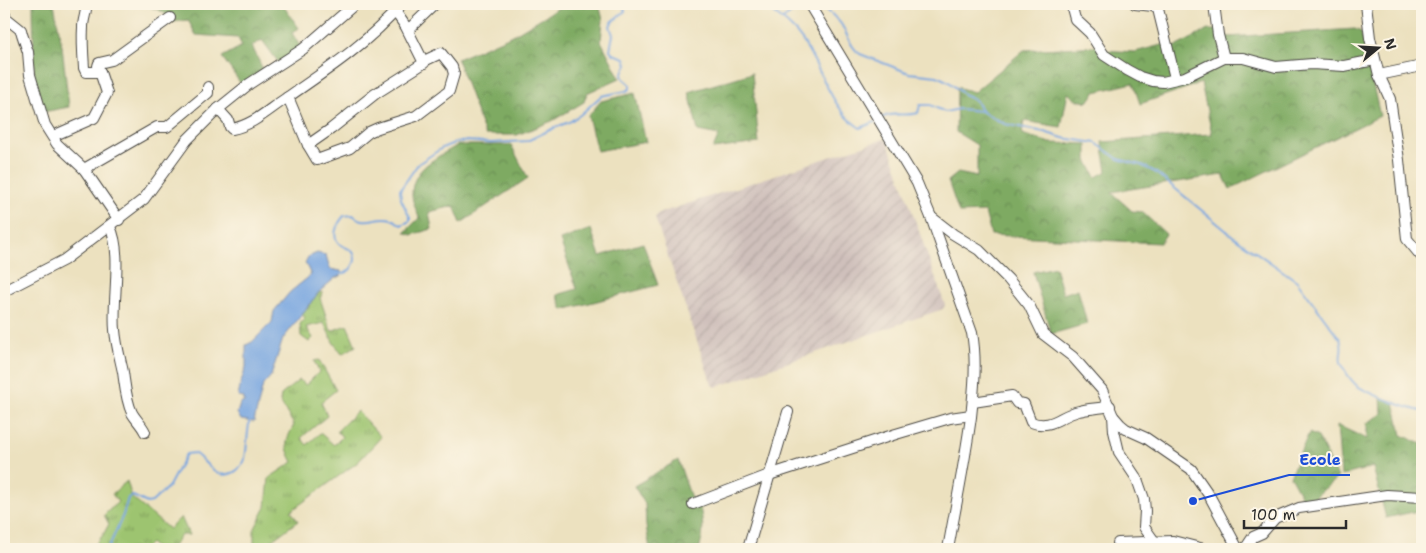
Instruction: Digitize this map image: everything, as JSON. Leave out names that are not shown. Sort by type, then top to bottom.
[{"type":"street","points":[[86,4],[87,10],[82,37],[84,68],[86,72],[90,73],[100,72]]},
{"type":"street","points":[[4,291],[17,286],[30,276],[64,260],[119,220],[144,199],[187,140],[218,109],[249,84],[303,48],[355,4]]},
{"type":"street","points":[[408,30],[435,4]]},
{"type":"street","points":[[809,4],[916,183],[931,217],[972,333],[976,353],[973,402],[948,549]]},
{"type":"street","points":[[1071,4],[1075,19],[1090,33],[1104,54],[1140,77],[1153,81],[1163,82],[1185,77],[1224,58],[1244,58],[1276,67],[1312,64],[1344,66],[1375,60]]},
{"type":"street","points":[[1135,4],[1153,6],[1158,9],[1175,78]]},
{"type":"street","points":[[1214,4],[1218,35],[1224,58]]},
{"type":"street","points":[[1366,4],[1375,60],[1379,75],[1390,99],[1408,240],[1422,257]]},
{"type":"street","points":[[218,109],[228,120],[232,129],[251,124],[343,60],[372,36],[398,8],[424,61]]},
{"type":"street","points":[[4,13],[6,18],[21,30],[28,52],[30,75],[45,125],[57,144],[84,169],[119,220]]},
{"type":"street","points":[[53,136],[94,118],[107,93],[98,66],[99,63],[112,60],[170,18]]},
{"type":"street","points":[[288,97],[308,145],[317,160],[350,148],[369,132],[416,116],[449,91],[454,74],[452,67],[441,52],[424,61],[423,65],[375,94],[308,145]]},
{"type":"street","points":[[1379,75],[1422,66]]},
{"type":"street","points":[[84,169],[157,127],[167,126],[208,93],[208,87]]},
{"type":"street","points":[[931,217],[953,234],[979,250],[1008,279],[1029,305],[1043,334],[1074,357],[1102,390],[1112,411],[1126,429],[1146,438],[1191,469],[1209,496],[1238,549]]},
{"type":"street","points":[[110,227],[115,244],[116,286],[114,308],[117,342],[128,401],[133,414],[145,432]]},
{"type":"street","points":[[973,402],[1012,396],[1017,403],[1024,404],[1031,422],[1038,424],[1051,424],[1080,410],[1098,409],[1112,411]]},
{"type":"street","points":[[1112,411],[1114,431],[1120,452],[1138,479],[1144,499],[1144,527],[1154,541]]},
{"type":"street","points":[[748,549],[788,412]]},
{"type":"street","points":[[693,504],[769,474],[896,434],[950,418],[971,414]]},
{"type":"street","points":[[1245,549],[1253,537],[1267,528],[1275,518],[1299,508],[1387,495],[1422,496]]},
{"type":"street","points":[[1118,543],[1173,541],[1204,549]]},
{"type":"shaded area","points":[[884,139],[887,140],[945,305],[943,309],[716,387],[712,385],[655,218],[657,214]]},
{"type":"green space","points":[[33,4],[54,4],[62,46],[69,107],[43,112],[34,73]]},
{"type":"green space","points":[[144,4],[282,4],[299,28],[292,33],[303,51],[281,66],[262,40],[252,46],[265,74],[241,84],[222,57],[242,46],[238,38],[196,35],[188,20],[174,22],[163,12]]},
{"type":"green space","points":[[565,4],[599,4],[603,20],[601,41],[620,78],[587,93],[584,102],[552,121],[517,135],[485,135],[457,59],[513,35]]},
{"type":"green space","points":[[1355,29],[1361,32],[1380,116],[1230,189],[1223,175],[1111,192],[1132,211],[1142,212],[1166,234],[1160,243],[991,235],[985,212],[959,213],[948,181],[958,173],[977,177],[977,145],[956,132],[957,87],[974,92],[1024,50],[1098,46],[1101,50],[1135,52],[1165,44],[1171,49],[1208,30],[1225,30],[1227,37]],"holes":[[[1133,83],[1140,104],[1201,83],[1212,134],[1102,142],[1107,171],[1096,177],[1087,160],[1087,144],[1050,143],[1022,134],[1024,121],[1061,127],[1068,93],[1076,100],[1088,102],[1095,92]]]},
{"type":"green space","points":[[752,73],[759,143],[713,149],[719,135],[698,131],[689,92]]},
{"type":"green space","points":[[635,93],[646,142],[597,151],[588,116],[601,101]]},
{"type":"green space","points":[[458,145],[511,145],[528,178],[461,223],[454,206],[429,212],[432,229],[411,235],[405,232],[419,218],[412,195],[416,177],[427,164]]},
{"type":"green space","points":[[591,229],[600,256],[643,243],[658,285],[563,310],[557,295],[577,289],[560,240]]},
{"type":"green space","points":[[1055,267],[1063,294],[1078,289],[1087,324],[1051,334],[1033,272]]},
{"type":"green space","points":[[319,292],[323,293],[320,298],[331,331],[347,325],[356,346],[342,354],[333,342],[324,323],[306,327],[313,338],[309,342],[301,336],[300,324],[305,318],[302,314]]},
{"type":"green space","points":[[319,360],[336,390],[321,402],[327,416],[301,438],[307,445],[320,433],[334,445],[342,437],[337,431],[357,411],[381,437],[358,462],[291,511],[298,521],[260,549],[254,549],[254,530],[266,507],[269,478],[293,462],[287,444],[294,425],[280,402],[281,395],[299,380],[306,385],[319,372],[314,361]]},
{"type":"green space","points":[[1381,397],[1394,402],[1402,435],[1422,444],[1422,510],[1386,518],[1373,467],[1341,476],[1337,425],[1367,439],[1367,423],[1382,414]]},
{"type":"green space","points":[[1309,433],[1318,437],[1338,477],[1306,505],[1290,476]]},
{"type":"green space","points":[[678,460],[691,498],[690,505],[699,503],[702,515],[703,526],[699,549],[650,549],[645,504],[634,486]]},
{"type":"green space","points":[[127,481],[132,498],[169,529],[181,517],[189,535],[181,535],[171,549],[157,549],[150,543],[144,549],[134,547],[132,549],[97,549],[95,545],[109,524],[104,515],[118,502],[112,494]]},
{"type":"water","points":[[317,253],[326,255],[330,269],[341,271],[341,276],[335,278],[319,292],[283,339],[271,376],[263,385],[254,422],[241,420],[237,413],[240,404],[244,402],[244,398],[238,397],[246,367],[246,345],[252,342],[272,322],[274,311],[290,292],[311,275],[305,263],[308,257]]},
{"type":"waterway","points":[[340,274],[347,272],[353,266],[355,258],[352,251],[341,245],[336,238],[337,227],[344,216],[353,215],[363,220],[386,218],[394,220],[401,225],[410,221],[401,199],[400,190],[418,164],[442,148],[454,143],[467,141],[491,143],[527,141],[569,122],[580,115],[601,96],[630,89],[630,84],[623,78],[622,74],[627,65],[625,58],[613,54],[610,50],[613,35],[610,26],[625,11],[622,4]]},
{"type":"waterway","points":[[762,4],[784,20],[798,35],[809,51],[834,99],[850,120],[860,128],[875,122]]},
{"type":"waterway","points":[[783,19],[803,4]]},
{"type":"waterway","points":[[821,4],[841,24],[851,44],[860,54],[909,73],[937,76],[976,101],[981,111]]},
{"type":"waterway","points":[[881,118],[890,115],[918,113],[920,105],[930,105],[945,112],[959,109],[981,111],[1005,124],[1063,138],[1096,143],[1118,159],[1141,165],[1155,172],[1234,237],[1297,281],[1340,339],[1342,346],[1341,362],[1347,374],[1356,385],[1408,408],[1422,411]]},
{"type":"waterway","points":[[108,549],[123,515],[128,498],[133,496],[147,503],[152,502],[169,486],[186,454],[194,453],[218,473],[226,475],[233,473],[239,468],[245,459],[250,419]]},
{"type":"place","name":"Ecole","points":[[1193,501]]}]
